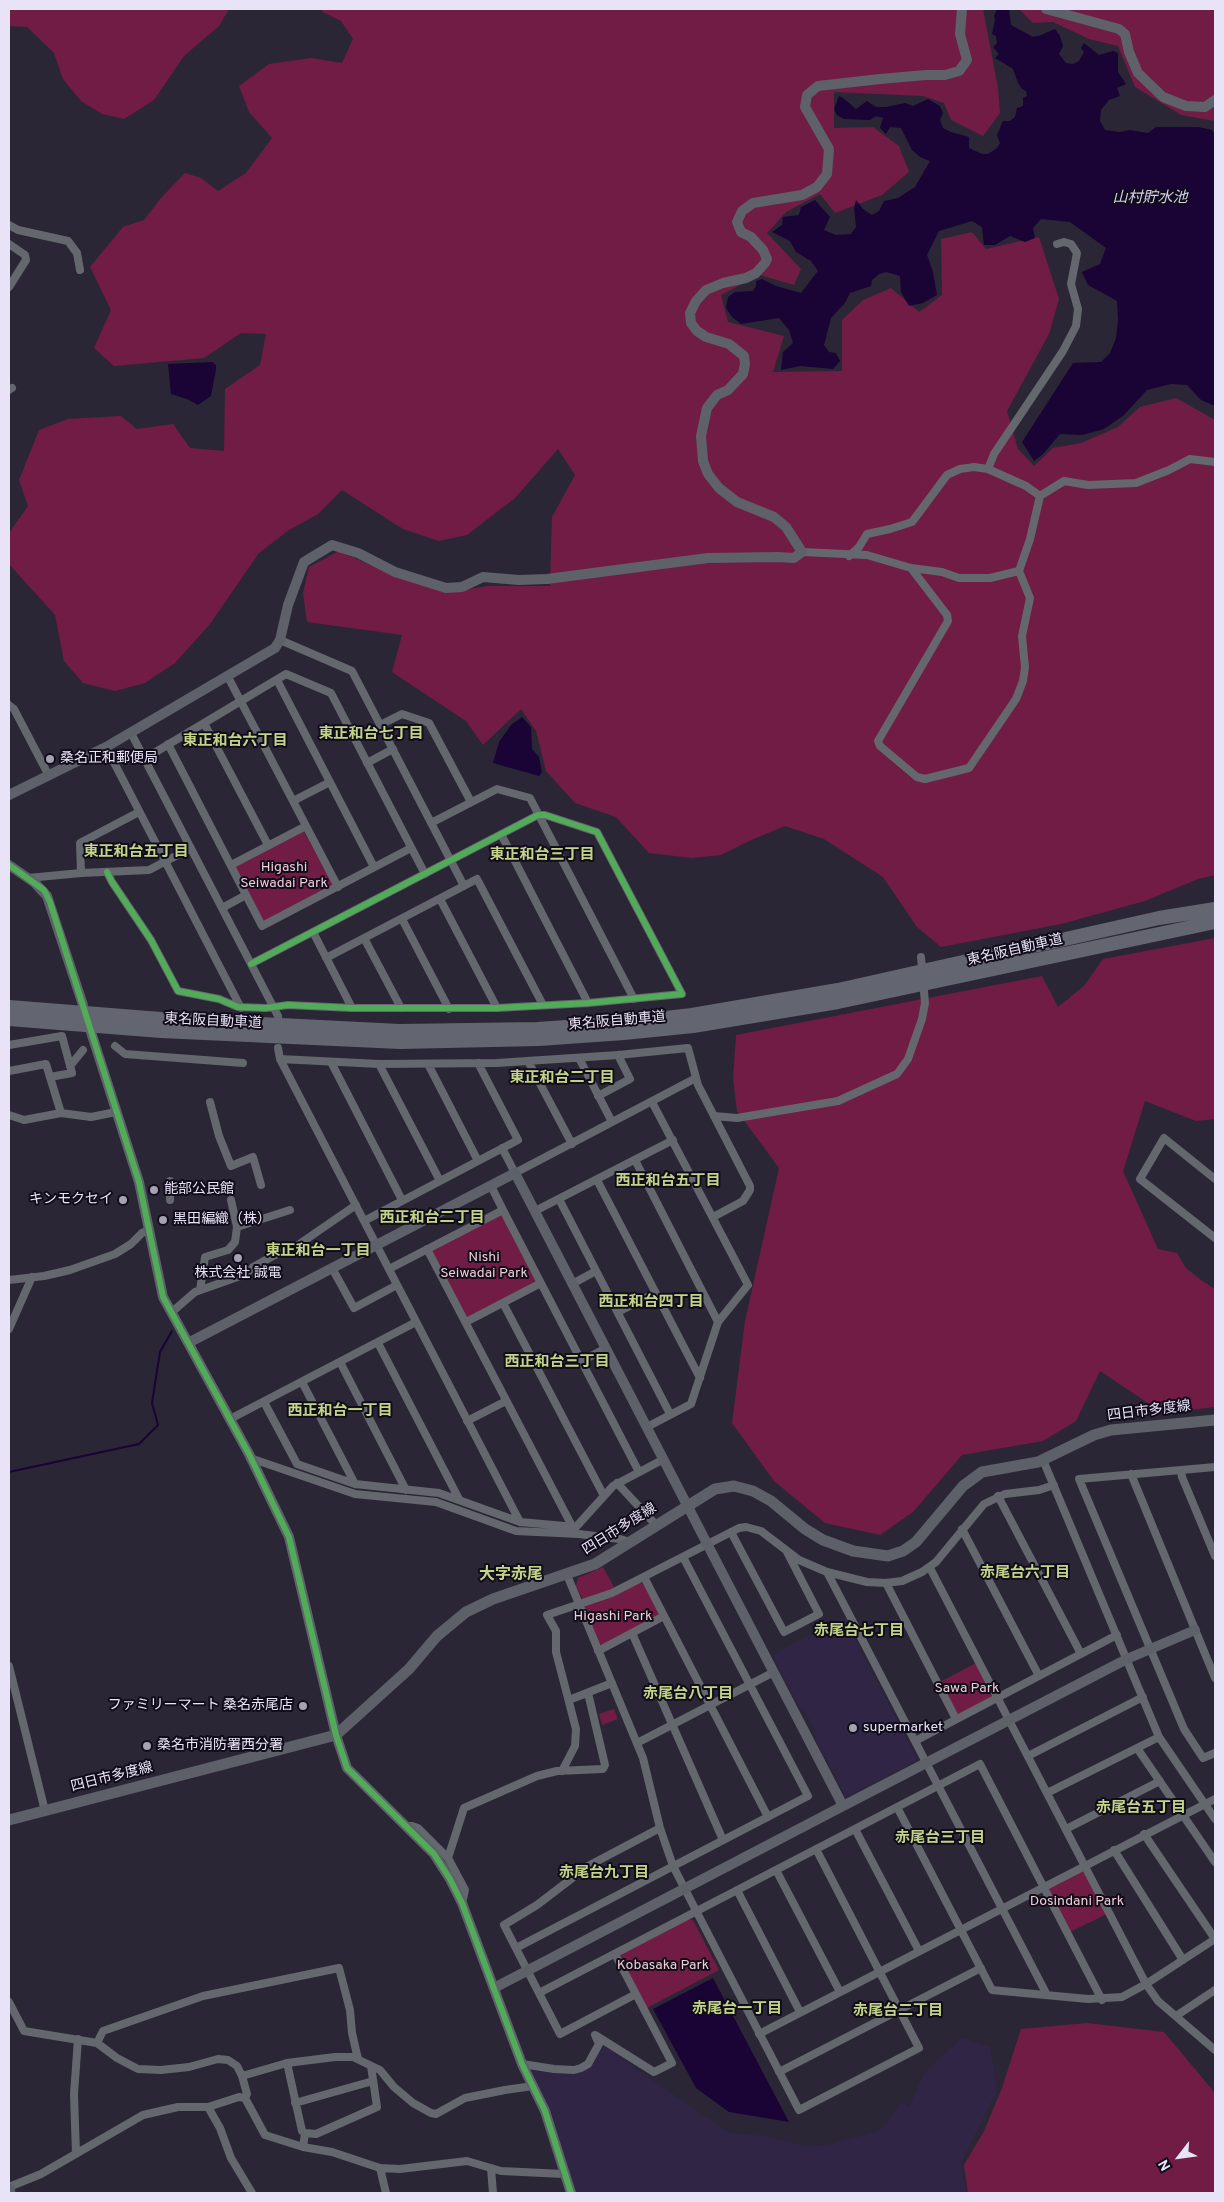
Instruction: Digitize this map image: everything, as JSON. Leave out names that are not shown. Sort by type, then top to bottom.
[{"type":"highway","points":[[1159,918],[1215,904]]},
{"type":"highway","name":"東名阪自動車道","points":[[9,1007],[160,1020],[400,1031],[529,1029],[622,1023],[692,1014],[838,990],[1159,918],[1215,909]]},
{"type":"highway","name":"東名阪自動車道","points":[[9,1019],[161,1031],[400,1042],[521,1039],[624,1033],[693,1026],[838,1002],[1211,923]]},
{"type":"main road","name":"四日市多度線","points":[[9,1820],[336,1736],[410,1669],[437,1636],[466,1612],[493,1599],[595,1564],[715,1489],[725,1486],[742,1488],[762,1495],[805,1529],[823,1540],[853,1551],[888,1556],[903,1551],[916,1542],[963,1486],[975,1475],[990,1469],[1043,1460],[1103,1432],[1215,1420]]},
{"type":"main road","points":[[9,2188],[10,2193]]},
{"type":"street","points":[[802,552],[786,527],[774,518],[737,502],[718,488],[708,474],[703,461],[700,436],[707,408],[717,395],[728,390],[743,374],[745,364],[744,356],[729,344],[706,337],[697,331],[691,323],[690,313],[696,301],[706,290],[723,283],[746,278],[756,273],[765,263],[767,259],[763,250],[751,237],[741,232],[737,222],[742,211],[753,202],[802,195],[817,187],[827,174],[829,149],[805,106],[807,95],[818,86],[917,76],[946,76],[959,71],[967,60],[960,34],[962,9]]},
{"type":"street","points":[[1046,9],[1119,30],[1125,34],[1129,52],[1138,73],[1163,97],[1186,106],[1205,107],[1215,100]]},
{"type":"street","points":[[9,225],[18,230],[68,241],[77,253],[80,270]]},
{"type":"street","points":[[9,287],[26,260],[25,255],[9,244],[18,230]]},
{"type":"street","points":[[988,469],[994,454],[1063,351],[1076,326],[1078,308],[1071,284],[1078,253],[1075,247],[1068,243],[1057,244]]},
{"type":"street","points":[[910,568],[947,615],[948,621],[878,741],[880,746],[916,777],[925,779],[969,768],[1016,698],[1023,681],[1025,667],[1022,636],[1030,598],[1019,571],[1030,539],[1040,496],[1064,481],[1088,486],[1136,483],[1169,470],[1190,459],[1215,462]]},
{"type":"street","points":[[849,556],[859,548],[867,534],[890,530],[912,522],[947,476],[960,469],[974,467],[988,469],[1026,486],[1040,496]]},
{"type":"street","points":[[9,795],[106,747],[275,648],[280,640],[288,605],[304,562],[332,545],[358,553],[395,572],[446,588],[462,587],[483,577],[519,580],[547,579],[708,558],[794,558],[802,552],[849,556],[867,555],[910,568],[942,572],[959,578],[990,578],[1019,571]]},
{"type":"street","points":[[280,640],[352,671],[464,886]]},
{"type":"street","points":[[144,759],[286,674],[331,694],[425,874]]},
{"type":"street","points":[[228,677],[338,886]]},
{"type":"street","points":[[277,680],[374,867]]},
{"type":"street","points":[[9,706],[14,709],[49,776]]},
{"type":"street","points":[[380,725],[402,714],[427,721],[470,802]]},
{"type":"street","points":[[204,723],[268,845]]},
{"type":"street","points":[[131,733],[278,1016]]},
{"type":"street","points":[[168,744],[262,926],[411,848]]},
{"type":"street","points":[[106,747],[241,1008]]},
{"type":"street","points":[[367,763],[393,749]]},
{"type":"street","points":[[293,801],[330,782]]},
{"type":"street","points":[[431,823],[497,789],[530,798],[634,999]]},
{"type":"street","points":[[81,873],[80,843],[139,812]]},
{"type":"street","points":[[107,872],[151,940],[178,991],[219,999],[241,1008],[288,1005],[352,1008],[496,1008],[588,1003],[682,994],[597,832],[545,815],[538,815],[251,964]]},
{"type":"street","points":[[231,865],[306,826]]},
{"type":"street","points":[[501,834],[588,1003]]},
{"type":"street","points":[[28,878],[149,870],[191,848]]},
{"type":"street","points":[[9,865],[44,890],[50,902],[83,1005]]},
{"type":"street","points":[[326,958],[477,879],[543,1005]]},
{"type":"street","points":[[222,908],[246,895]]},
{"type":"street","points":[[440,899],[496,1008]]},
{"type":"street","points":[[402,919],[449,1009]]},
{"type":"street","points":[[313,932],[352,1008]]},
{"type":"street","points":[[364,938],[401,1008]]},
{"type":"street","points":[[714,1116],[737,1118],[838,1101],[897,1074],[908,1059],[922,1019],[925,1004],[921,957]]},
{"type":"street","points":[[91,1032],[139,1182],[160,1284],[168,1306],[190,1342],[289,1537],[336,1736],[347,1768],[439,1860],[450,1878],[462,1903],[522,2064],[550,2123],[571,2193]]},
{"type":"street","points":[[9,1046],[62,1036],[72,1072],[50,1078]]},
{"type":"street","points":[[115,1046],[125,1054],[243,1063]]},
{"type":"street","points":[[278,1048],[280,1058],[520,1522]]},
{"type":"street","points":[[280,1058],[380,1064],[478,1063],[578,1058],[688,1048],[696,1078],[750,1186],[750,1190],[743,1200],[713,1216]]},
{"type":"street","points":[[70,1066],[83,1050]]},
{"type":"street","points":[[598,1096],[630,1079],[618,1055]]},
{"type":"street","points":[[578,1058],[612,1122]]},
{"type":"street","points":[[528,1061],[572,1144]]},
{"type":"street","points":[[330,1062],[402,1200]]},
{"type":"street","points":[[364,1221],[518,1140],[478,1063]]},
{"type":"street","points":[[9,1071],[46,1064],[61,1113]]},
{"type":"street","points":[[380,1064],[440,1181]]},
{"type":"street","points":[[428,1064],[478,1161]]},
{"type":"street","points":[[190,1342],[696,1078]]},
{"type":"street","points":[[210,1102],[219,1136],[230,1166],[253,1157],[261,1185]]},
{"type":"street","points":[[647,1427],[691,1404],[718,1322],[748,1284],[652,1102]]},
{"type":"street","points":[[9,1115],[24,1120],[61,1113],[91,1117],[116,1112]]},
{"type":"street","points":[[1214,1176],[1164,1138],[1140,1179],[1215,1238]]},
{"type":"street","points":[[535,1211],[673,1140]]},
{"type":"street","points":[[502,1148],[843,1806]]},
{"type":"street","points":[[634,1160],[718,1322]]},
{"type":"street","points":[[597,1180],[700,1378]]},
{"type":"street","points":[[170,1181],[170,1200]]},
{"type":"street","points":[[491,1186],[639,1472]]},
{"type":"street","points":[[559,1199],[670,1414]]},
{"type":"street","points":[[200,1290],[205,1257],[232,1247],[238,1227],[231,1200]]},
{"type":"street","points":[[172,1312],[200,1290],[246,1274],[273,1256],[298,1245],[356,1206]]},
{"type":"street","points":[[238,1227],[290,1210]]},
{"type":"street","points":[[389,1270],[503,1210]]},
{"type":"street","points":[[9,1280],[70,1270],[115,1254],[131,1244],[142,1233],[149,1230]]},
{"type":"street","points":[[428,1249],[572,1526]]},
{"type":"street","points":[[332,1268],[354,1308],[397,1285]]},
{"type":"street","points":[[572,1284],[596,1271]]},
{"type":"street","points":[[9,1329],[32,1277]]},
{"type":"street","points":[[466,1322],[541,1283]]},
{"type":"street","points":[[618,1312],[656,1293]]},
{"type":"street","points":[[503,1303],[604,1496]]},
{"type":"street","points":[[230,1419],[416,1322]]},
{"type":"street","points":[[378,1343],[459,1500]]},
{"type":"street","points":[[582,1361],[606,1348]]},
{"type":"street","points":[[340,1362],[406,1490]]},
{"type":"street","points":[[302,1382],[355,1484]]},
{"type":"street","points":[[467,1421],[506,1401]]},
{"type":"street","points":[[264,1402],[297,1464],[355,1484],[439,1493],[520,1522],[576,1526],[617,1483],[664,1460]]},
{"type":"street","points":[[250,1458],[355,1494],[436,1502],[516,1532],[579,1534],[631,1542]]},
{"type":"street","points":[[1043,1460],[1159,1736],[1215,1819]]},
{"type":"street","points":[[1215,1468],[1079,1479],[1184,1729],[1204,1758],[1215,1753]]},
{"type":"street","points":[[1181,1471],[1215,1556]]},
{"type":"street","points":[[1131,1474],[1215,1678]]},
{"type":"street","points":[[617,1483],[656,1525]]},
{"type":"street","points":[[562,1771],[575,1746],[576,1736],[569,1700],[556,1652],[556,1631],[547,1615],[612,1593],[740,1528],[756,1528],[799,1560],[827,1572],[858,1581],[886,1584],[908,1579],[930,1568],[984,1504],[998,1496],[1054,1486]]},
{"type":"street","points":[[998,1496],[1081,1654]]},
{"type":"street","points":[[962,1529],[1039,1676]]},
{"type":"street","points":[[731,1532],[784,1632],[819,1614],[786,1551]]},
{"type":"street","points":[[516,1948],[808,1796],[684,1557]]},
{"type":"street","points":[[930,1568],[1146,1984],[1158,2001],[1215,2050]]},
{"type":"street","points":[[827,1572],[1047,1995]]},
{"type":"street","points":[[567,1575],[643,1758],[660,1828],[673,1866],[799,2110],[919,2048],[816,1849]]},
{"type":"street","points":[[644,1577],[768,1817]]},
{"type":"street","points":[[886,1584],[956,1719]]},
{"type":"street","points":[[598,1650],[664,1616]]},
{"type":"street","points":[[494,1988],[1127,1659],[1195,1630]]},
{"type":"street","points":[[632,1633],[723,1840]]},
{"type":"street","points":[[915,1740],[1117,1635]]},
{"type":"street","points":[[9,1666],[45,1811]]},
{"type":"street","points":[[637,1743],[774,1672]]},
{"type":"street","points":[[569,1700],[612,1683]]},
{"type":"street","points":[[448,1858],[464,1808],[522,1781],[557,1770],[603,1769],[605,1765],[588,1692]]},
{"type":"street","points":[[1028,1756],[1142,1697]]},
{"type":"street","points":[[1047,1793],[1159,1736]]},
{"type":"street","points":[[1137,1748],[1215,1862]]},
{"type":"street","points":[[539,1993],[980,1764],[1102,2000]]},
{"type":"street","points":[[1066,1829],[1160,1781]]},
{"type":"street","points":[[759,2034],[1215,1798]]},
{"type":"street","points":[[897,1807],[992,1990],[1102,2000],[1122,1997],[1146,1984],[1215,1939],[1144,1834]]},
{"type":"street","points":[[406,1826],[418,1828],[448,1858],[465,1890],[462,1903]]},
{"type":"street","points":[[636,1994],[560,2034],[504,1925],[537,1905],[588,1866],[660,1828]]},
{"type":"street","points":[[855,1828],[919,1951]]},
{"type":"street","points":[[1114,1850],[1183,1960]]},
{"type":"street","points":[[776,1870],[840,1992]]},
{"type":"street","points":[[737,1890],[800,2012]]},
{"type":"street","points":[[595,2035],[654,2072],[672,2063],[615,1954]]},
{"type":"street","points":[[97,2043],[103,2031],[203,1996],[339,1968],[350,2010],[352,2033],[358,2059]]},
{"type":"street","points":[[779,2072],[981,1968]]},
{"type":"street","points":[[1176,2016],[1215,1990]]},
{"type":"street","points":[[9,2002],[24,2031],[97,2043],[117,2058],[144,2070],[189,2067],[211,2060],[225,2059],[234,2063],[242,2076],[248,2094],[245,2098]]},
{"type":"street","points":[[522,2064],[574,2070],[588,2064],[599,2044],[586,2020]]},
{"type":"street","points":[[76,2154],[74,2094],[78,2039]]},
{"type":"street","points":[[242,2076],[287,2063],[335,2057],[353,2057],[380,2070],[394,2087],[412,2103],[436,2114],[466,2098],[533,2086]]},
{"type":"street","points":[[287,2063],[302,2131],[316,2134],[377,2107],[371,2066]]},
{"type":"street","points":[[295,2103],[373,2081]]},
{"type":"street","points":[[9,2188],[41,2174],[143,2115],[178,2107],[208,2107],[239,2097],[245,2098]]},
{"type":"street","points":[[245,2098],[264,2135],[303,2147],[332,2152],[380,2168],[400,2169],[467,2161],[491,2168],[529,2173],[564,2174]]},
{"type":"street","points":[[208,2107],[220,2128],[231,2158],[252,2193]]},
{"type":"street","points":[[303,2147],[305,2133]]},
{"type":"street","points":[[380,2168],[386,2193]]},
{"type":"street","points":[[491,2168],[493,2193]]},
{"type":"shaded area","points":[[843,1617],[918,1760],[849,1796],[845,1794],[816,1739],[815,1730],[807,1715],[799,1707],[773,1655]]},
{"type":"shaded area","points":[[962,2038],[990,2047],[997,2091],[961,2163],[966,2193],[575,2193],[531,2070],[554,2072],[590,2065],[604,2046],[724,2130],[737,2134],[764,2136],[809,2147],[832,2144],[878,2131],[886,2125],[902,2102],[909,2107],[924,2073]]},
{"type":"green space","points":[[9,9],[229,9],[219,26],[184,56],[154,100],[124,119],[102,114],[81,101],[63,79],[54,53],[27,27],[9,26]]},
{"type":"green space","points":[[321,9],[983,9],[998,88],[1000,113],[983,136],[951,120],[944,103],[923,96],[834,92],[834,128],[873,127],[899,146],[909,172],[882,195],[835,213],[820,194],[786,212],[767,233],[801,269],[794,285],[760,275],[721,295],[728,322],[784,336],[773,372],[842,371],[842,320],[863,300],[891,288],[919,312],[942,295],[941,239],[972,232],[986,249],[1039,237],[1059,299],[1049,334],[1007,411],[1018,449],[1034,466],[1053,448],[1081,443],[1118,427],[1140,407],[1176,398],[1215,420],[1215,875],[1198,879],[1145,901],[1061,924],[941,947],[917,927],[883,877],[824,839],[785,826],[721,855],[692,858],[649,853],[616,817],[575,803],[546,771],[536,731],[521,709],[483,745],[466,721],[392,672],[402,635],[307,622],[303,593],[309,567],[339,551],[396,577],[453,592],[487,586],[550,586],[552,517],[575,475],[558,449],[515,498],[467,535],[439,541],[403,529],[342,490],[318,514],[289,530],[259,553],[210,624],[175,663],[145,683],[115,691],[83,683],[64,661],[55,615],[9,564],[9,533],[28,506],[19,480],[39,430],[68,419],[121,416],[137,429],[173,424],[190,448],[224,451],[225,389],[260,365],[266,334],[241,333],[204,358],[114,366],[94,348],[111,310],[90,267],[123,227],[144,220],[161,198],[185,173],[201,178],[218,191],[246,173],[272,138],[249,112],[239,86],[269,64],[311,58],[342,63],[353,39],[341,21],[323,12]]},
{"type":"green space","points":[[1019,9],[1215,9],[1215,121],[1181,115],[1135,87],[1118,46],[1089,39],[1053,22],[1033,23]]},
{"type":"green space","name":"Higashi Seiwadai Park","points":[[303,830],[333,884],[265,921],[262,920],[235,865]]},
{"type":"green space","points":[[1215,938],[1215,1119],[1196,1121],[1145,1101],[1123,1171],[1158,1249],[1177,1253],[1186,1268],[1215,1289],[1215,1407],[1163,1413],[1100,1371],[1076,1421],[1043,1441],[962,1455],[913,1512],[880,1535],[825,1523],[774,1481],[732,1423],[745,1321],[779,1168],[737,1111],[733,1078],[736,1035],[1042,976],[1058,1007],[1084,986],[1103,959]]},
{"type":"green space","name":"Nishi Seiwadai Park","points":[[500,1214],[503,1215],[536,1282],[468,1318],[465,1317],[432,1252],[433,1249]]},
{"type":"green space","points":[[603,1567],[615,1589],[583,1600],[576,1586],[578,1578]]},
{"type":"green space","name":"Higashi Park","points":[[640,1582],[643,1584],[659,1613],[658,1616],[602,1645],[599,1643],[584,1608],[586,1605],[614,1596]]},
{"type":"green space","name":"Sawa Park","points":[[976,1663],[992,1697],[959,1714],[956,1713],[940,1682]]},
{"type":"green space","points":[[614,1709],[618,1719],[602,1725],[599,1714]]},
{"type":"green space","name":"Dosindani Park","points":[[1082,1870],[1085,1872],[1107,1914],[1070,1932],[1048,1890],[1049,1887]]},
{"type":"green space","name":"Kobasaka Park","points":[[689,1919],[693,1920],[719,1970],[647,2008],[621,1954]]},
{"type":"green space","points":[[1087,2023],[1164,2032],[1215,2093],[1215,2193],[968,2193],[964,2165],[984,2131],[1002,2088],[1021,2029]]},
{"type":"water","name":"山村貯水池","points":[[997,9],[1009,9],[1011,25],[1033,37],[1055,29],[1060,36],[1063,46],[1059,54],[1066,63],[1073,64],[1079,61],[1084,52],[1081,48],[1084,43],[1099,55],[1113,51],[1118,53],[1118,72],[1126,84],[1117,88],[1120,96],[1109,100],[1101,110],[1100,121],[1105,130],[1120,132],[1130,130],[1148,133],[1156,127],[1198,127],[1212,130],[1215,135],[1215,406],[1201,400],[1187,385],[1171,384],[1147,390],[1124,415],[1104,429],[1082,435],[1060,434],[1043,454],[1034,461],[1022,442],[1073,363],[1101,362],[1110,353],[1116,338],[1118,320],[1117,301],[1088,285],[1082,272],[1100,264],[1106,248],[1070,222],[1041,219],[1033,228],[1035,238],[1025,242],[1010,236],[995,245],[984,245],[982,227],[972,221],[939,231],[927,255],[933,272],[937,295],[923,303],[909,306],[901,292],[900,276],[886,272],[879,274],[872,280],[871,286],[850,293],[845,303],[831,318],[824,345],[829,352],[836,353],[840,361],[833,369],[800,366],[781,370],[783,352],[793,343],[789,330],[779,318],[741,324],[732,317],[726,308],[728,297],[735,292],[753,291],[756,281],[762,279],[776,286],[801,293],[818,271],[811,261],[796,252],[790,241],[772,232],[782,225],[783,217],[799,215],[801,207],[815,200],[830,217],[824,230],[836,235],[851,234],[856,227],[854,208],[856,200],[863,209],[872,215],[879,211],[884,201],[898,198],[915,187],[930,161],[920,157],[912,150],[901,128],[890,127],[886,134],[880,128],[883,118],[876,116],[870,120],[844,119],[837,115],[834,109],[839,96],[856,109],[867,101],[876,107],[886,107],[905,103],[913,106],[928,99],[940,106],[943,113],[940,120],[943,128],[969,137],[969,148],[982,154],[988,154],[997,148],[1000,143],[997,135],[1003,121],[1010,121],[1015,117],[1017,108],[1023,106],[1023,98],[1027,96],[1026,91],[1018,83],[1013,69],[995,58],[999,54],[993,47],[997,43],[996,36],[992,34],[994,16]]},
{"type":"water","points":[[212,362],[216,365],[216,369],[211,396],[198,405],[171,394],[168,364]]},
{"type":"water","points":[[522,717],[531,727],[532,749],[539,757],[542,772],[539,776],[493,763],[499,742],[511,725]]},
{"type":"water","points":[[713,1978],[789,2122],[729,2112],[696,2088],[653,2009]]},
{"type":"waterway","points":[[9,1472],[139,1444],[158,1425],[152,1403],[160,1352],[172,1331]]},
{"type":"cycle path","points":[[107,872],[151,940],[178,991],[219,999],[238,1007],[266,1008],[288,1005],[352,1008],[497,1008],[588,1003],[682,994],[597,832],[545,815],[538,815],[251,964]]},
{"type":"cycle path","points":[[9,865],[44,890],[50,902],[139,1182],[163,1297],[249,1454],[289,1537],[336,1735],[347,1768],[434,1854],[450,1879],[462,1903],[522,2064],[545,2111],[571,2193]]},
{"type":"place","name":"桑名正和郵便局","points":[[50,759]]},
{"type":"place","name":"能部公民館","points":[[154,1190]]},
{"type":"place","name":"キンモクセイ","points":[[123,1200]]},
{"type":"place","name":"黒田編織（株）","points":[[163,1220]]},
{"type":"place","name":"株式会社 誠電","points":[[238,1258]]},
{"type":"place","name":"ファミリーマート 桑名赤尾店","points":[[303,1706]]},
{"type":"place","name":"supermarket","points":[[853,1728]]},
{"type":"place","name":"桑名市消防署西分署","points":[[147,1746]]},
{"type":"district","name":"東正和台七丁目","points":[[371,735]]},
{"type":"district","name":"東正和台六丁目","points":[[235,742]]},
{"type":"district","name":"東正和台五丁目","points":[[136,853]]},
{"type":"district","name":"東正和台三丁目","points":[[542,856]]},
{"type":"district","name":"東正和台二丁目","points":[[562,1079]]},
{"type":"district","name":"西正和台五丁目","points":[[668,1182]]},
{"type":"district","name":"西正和台二丁目","points":[[432,1219]]},
{"type":"district","name":"東正和台一丁目","points":[[318,1252]]},
{"type":"district","name":"西正和台四丁目","points":[[651,1303]]},
{"type":"district","name":"西正和台三丁目","points":[[557,1363]]},
{"type":"district","name":"西正和台一丁目","points":[[340,1412]]},
{"type":"district","name":"赤尾台六丁目","points":[[1025,1574]]},
{"type":"district","name":"大字赤尾","points":[[511,1576]]},
{"type":"district","name":"赤尾台七丁目","points":[[859,1632]]},
{"type":"district","name":"赤尾台八丁目","points":[[688,1695]]},
{"type":"district","name":"赤尾台五丁目","points":[[1141,1809]]},
{"type":"district","name":"赤尾台三丁目","points":[[940,1839]]},
{"type":"district","name":"赤尾台九丁目","points":[[604,1874]]},
{"type":"district","name":"赤尾台一丁目","points":[[737,2010]]},
{"type":"district","name":"赤尾台二丁目","points":[[898,2012]]}]
